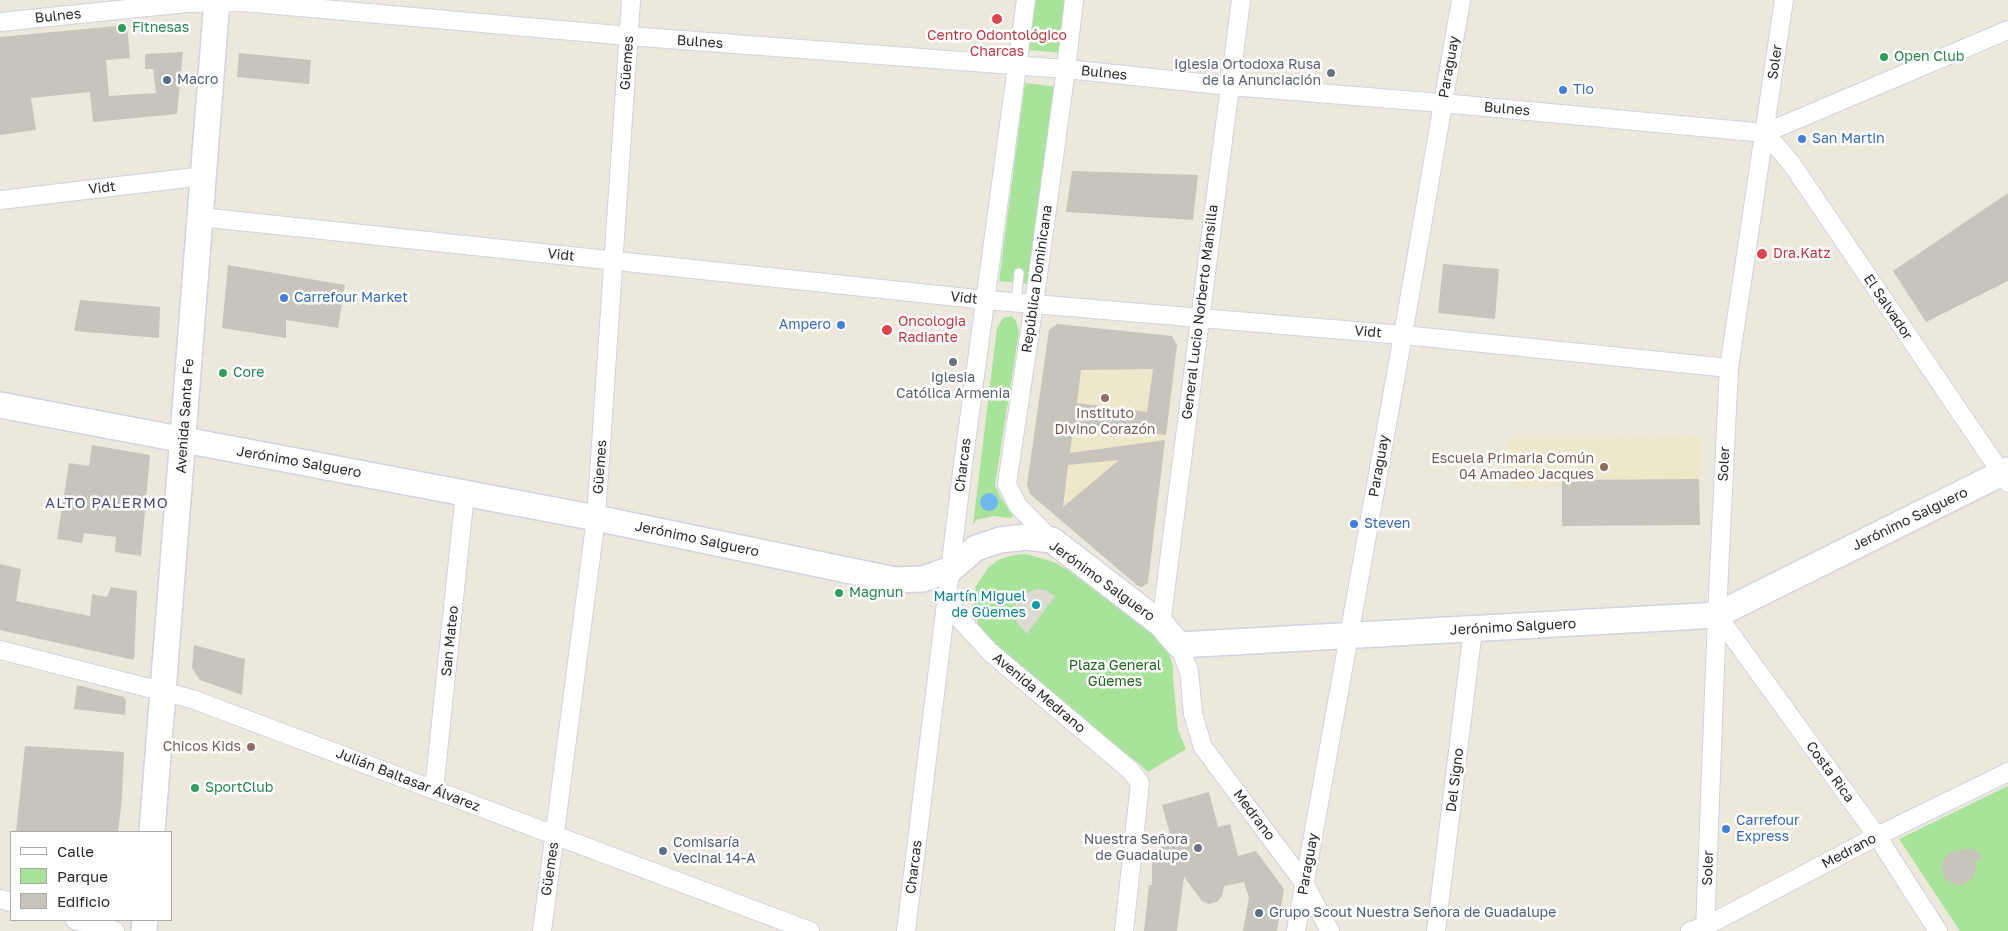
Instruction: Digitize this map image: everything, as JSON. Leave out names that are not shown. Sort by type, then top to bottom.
[{"type":"street","name":"Güemes","points":[[542,931],[596,518],[632,0]]},
{"type":"street","name":"Charcas","points":[[906,931],[963,464],[1026,0]]},
{"type":"street","name":"República Dominicana","points":[[1052,540],[1018,506],[1006,484],[1034,304],[1074,0]]},
{"type":"street","name":"General Lucio Norberto Mansilla","points":[[1161,624],[1240,0]]},
{"type":"street","name":"Paraguay","points":[[1296,931],[1461,0]]},
{"type":"street","name":"Soler","points":[[1700,929],[1729,368],[1784,0]]},
{"type":"street","name":"Bulnes","points":[[0,22],[217,1],[243,2],[629,36],[1066,69],[1230,86],[1442,103],[1765,134],[2008,30]]},
{"type":"street","name":"Avenida Santa Fe","points":[[152,831],[217,1]]},
{"type":"street","name":"El Salvador","points":[[1765,134],[1791,163],[2006,476]]},
{"type":"street","name":"Vidt","points":[[0,200],[204,176]]},
{"type":"street","name":"Vidt","points":[[200,217],[1016,303],[1403,335],[1729,368]]},
{"type":"street","name":"Jerónimo Salguero","points":[[0,405],[596,518],[895,580],[923,579],[951,569],[965,556],[987,543],[1026,537],[1052,540],[1161,624],[1180,645],[1717,615],[2006,476]]},
{"type":"street","name":"San Mateo","points":[[434,790],[465,493]]},
{"type":"street","name":"Avenida Medrano","points":[[948,595],[952,607],[960,619],[990,652],[1130,770],[1140,783],[1124,931]]},
{"type":"street","name":"Costa Rica","points":[[1717,615],[1877,836],[1938,931]]},
{"type":"street","name":"Del Signo","points":[[1436,931],[1473,629]]},
{"type":"street","name":"Medrano","points":[[1180,645],[1189,671],[1193,714],[1203,747],[1304,884],[1330,931]]},
{"type":"street","name":"Julián Baltasar Álvarez","points":[[0,650],[192,698],[810,931]]},
{"type":"street","name":"Medrano","points":[[1700,929],[1877,836],[2008,772]]},
{"type":"street","points":[[78,921],[115,931]]},
{"type":"lane","points":[[1016,303],[1018,274]]},
{"type":"shaded area","name":"Instituto Divino Corazón","points":[[1146,333],[1172,336],[1177,345],[1160,488],[1125,492],[1055,515],[1027,485],[1046,347],[1084,350],[1144,349]]},
{"type":"shaded area","name":"Escuela Primaria Común 04 Amadeo Jacques","points":[[1699,437],[1699,479],[1562,480],[1562,486],[1510,487],[1509,438]]},
{"type":"shaded area","points":[[1037,589],[1045,590],[1055,596],[1027,634],[1017,623],[1015,608],[1017,601],[1022,595]]},
{"type":"green space","points":[[1035,0],[1069,0],[1063,53],[1029,50]]},
{"type":"green space","points":[[1025,83],[1058,87],[1032,284],[999,281]]},
{"type":"green space","points":[[1012,316],[1016,321],[1019,332],[995,485],[1001,498],[1013,515],[1011,518],[993,516],[976,520],[973,525],[997,328],[1003,318]]},
{"type":"green space","name":"Plaza General Güemes","points":[[1026,554],[1054,562],[1068,570],[1159,637],[1169,652],[1173,667],[1178,730],[1186,749],[1148,772],[1136,761],[1111,745],[988,638],[978,624],[974,611],[973,599],[976,586],[988,568],[998,560],[1013,555]]},
{"type":"green space","points":[[2008,786],[2008,931],[1960,931],[1899,839]]},
{"type":"water","points":[[985,493],[993,493],[998,498],[996,509],[985,511],[980,506],[980,498]]},
{"type":"building","points":[[127,25],[130,58],[106,60],[109,96],[156,93],[153,69],[145,69],[145,54],[183,52],[177,114],[93,122],[90,92],[31,98],[36,130],[0,135],[0,37]]},
{"type":"building","points":[[239,53],[311,60],[309,84],[237,77]]},
{"type":"building","points":[[1072,171],[1198,175],[1193,220],[1066,212]]},
{"type":"building","points":[[2008,193],[2008,281],[1926,322],[1893,271]]},
{"type":"building","points":[[1443,264],[1499,269],[1495,319],[1438,313]]},
{"type":"building","name":"Carrefour Market","points":[[228,265],[345,285],[338,328],[286,320],[286,338],[222,328]]},
{"type":"building","points":[[80,300],[160,307],[159,338],[74,331]]},
{"type":"building","name":"Instituto Divino Corazón","points":[[1057,324],[1172,336],[1177,345],[1166,435],[1074,423],[1070,453],[1165,440],[1148,583],[1142,587],[1138,586],[1030,494],[1027,485],[1049,330]],"holes":[[[1153,369],[1147,412],[1077,403],[1081,370]],[[1119,460],[1063,507],[1068,465]]]},
{"type":"building","points":[[92,445],[150,455],[141,556],[115,552],[116,537],[84,533],[82,543],[57,539],[69,463],[89,466]]},
{"type":"building","points":[[1699,479],[1700,525],[1562,526],[1562,480]]},
{"type":"building","points":[[0,564],[21,569],[16,601],[90,616],[92,594],[107,597],[111,587],[137,591],[134,660],[0,630]]},
{"type":"building","points":[[194,645],[245,659],[242,695],[200,680],[192,668]]},
{"type":"building","points":[[77,685],[124,697],[126,701],[125,715],[74,709]]},
{"type":"building","points":[[25,746],[124,752],[118,831],[16,831]]},
{"type":"building","points":[[1209,792],[1218,827],[1230,824],[1238,856],[1256,851],[1284,889],[1277,931],[1243,931],[1249,898],[1244,882],[1224,886],[1222,896],[1217,902],[1209,904],[1202,901],[1184,877],[1177,931],[1144,931],[1149,885],[1152,885],[1152,862],[1161,852],[1159,841],[1171,838],[1162,805]]},
{"type":"building","points":[[1976,849],[1982,858],[1975,862],[1976,868],[1972,879],[1962,885],[1946,880],[1943,875],[1942,864],[1947,854],[1958,850]]},
{"type":"place","name":"Centro Odontológico Charcas","points":[[997,19]]},
{"type":"place","name":"Fitnesas","points":[[122,28]]},
{"type":"place","name":"Open Club","points":[[1884,57]]},
{"type":"place","name":"Iglesia Ortodoxa Rusa de la Anunciación","points":[[1331,73]]},
{"type":"place","name":"Macro","points":[[167,80]]},
{"type":"place","name":"Tio","points":[[1563,90]]},
{"type":"place","name":"San Martin","points":[[1802,139]]},
{"type":"place","name":"Dra.Katz","points":[[1762,254]]},
{"type":"place","name":"Carrefour Market","points":[[284,298]]},
{"type":"place","name":"Ampero","points":[[841,325]]},
{"type":"place","name":"Oncologia Radiante","points":[[887,330]]},
{"type":"place","name":"Iglesia Católica Armenia","points":[[953,362]]},
{"type":"place","name":"Core","points":[[223,373]]},
{"type":"place","name":"Instituto Divino Corazón","points":[[1105,398]]},
{"type":"place","name":"Escuela Primaria Común 04 Amadeo Jacques","points":[[1604,467]]},
{"type":"place","name":"Steven","points":[[1354,524]]},
{"type":"place","name":"Magnun","points":[[839,593]]},
{"type":"place","name":"Martín Miguel de Güemes","points":[[1036,605]]},
{"type":"place","name":"Chicos Kids","points":[[251,747]]},
{"type":"place","name":"SportClub","points":[[195,788]]},
{"type":"place","name":"Carrefour Express","points":[[1726,829]]},
{"type":"place","name":"Nuestra Señora de Guadalupe","points":[[1198,848]]},
{"type":"place","name":"Comisaría Vecinal 14-A","points":[[663,851]]},
{"type":"place","name":"Grupo Scout Nuestra Señora de Guadalupe","points":[[1259,913]]},
{"type":"district","name":"ALTO PALERMO","points":[[107,503]]}]
